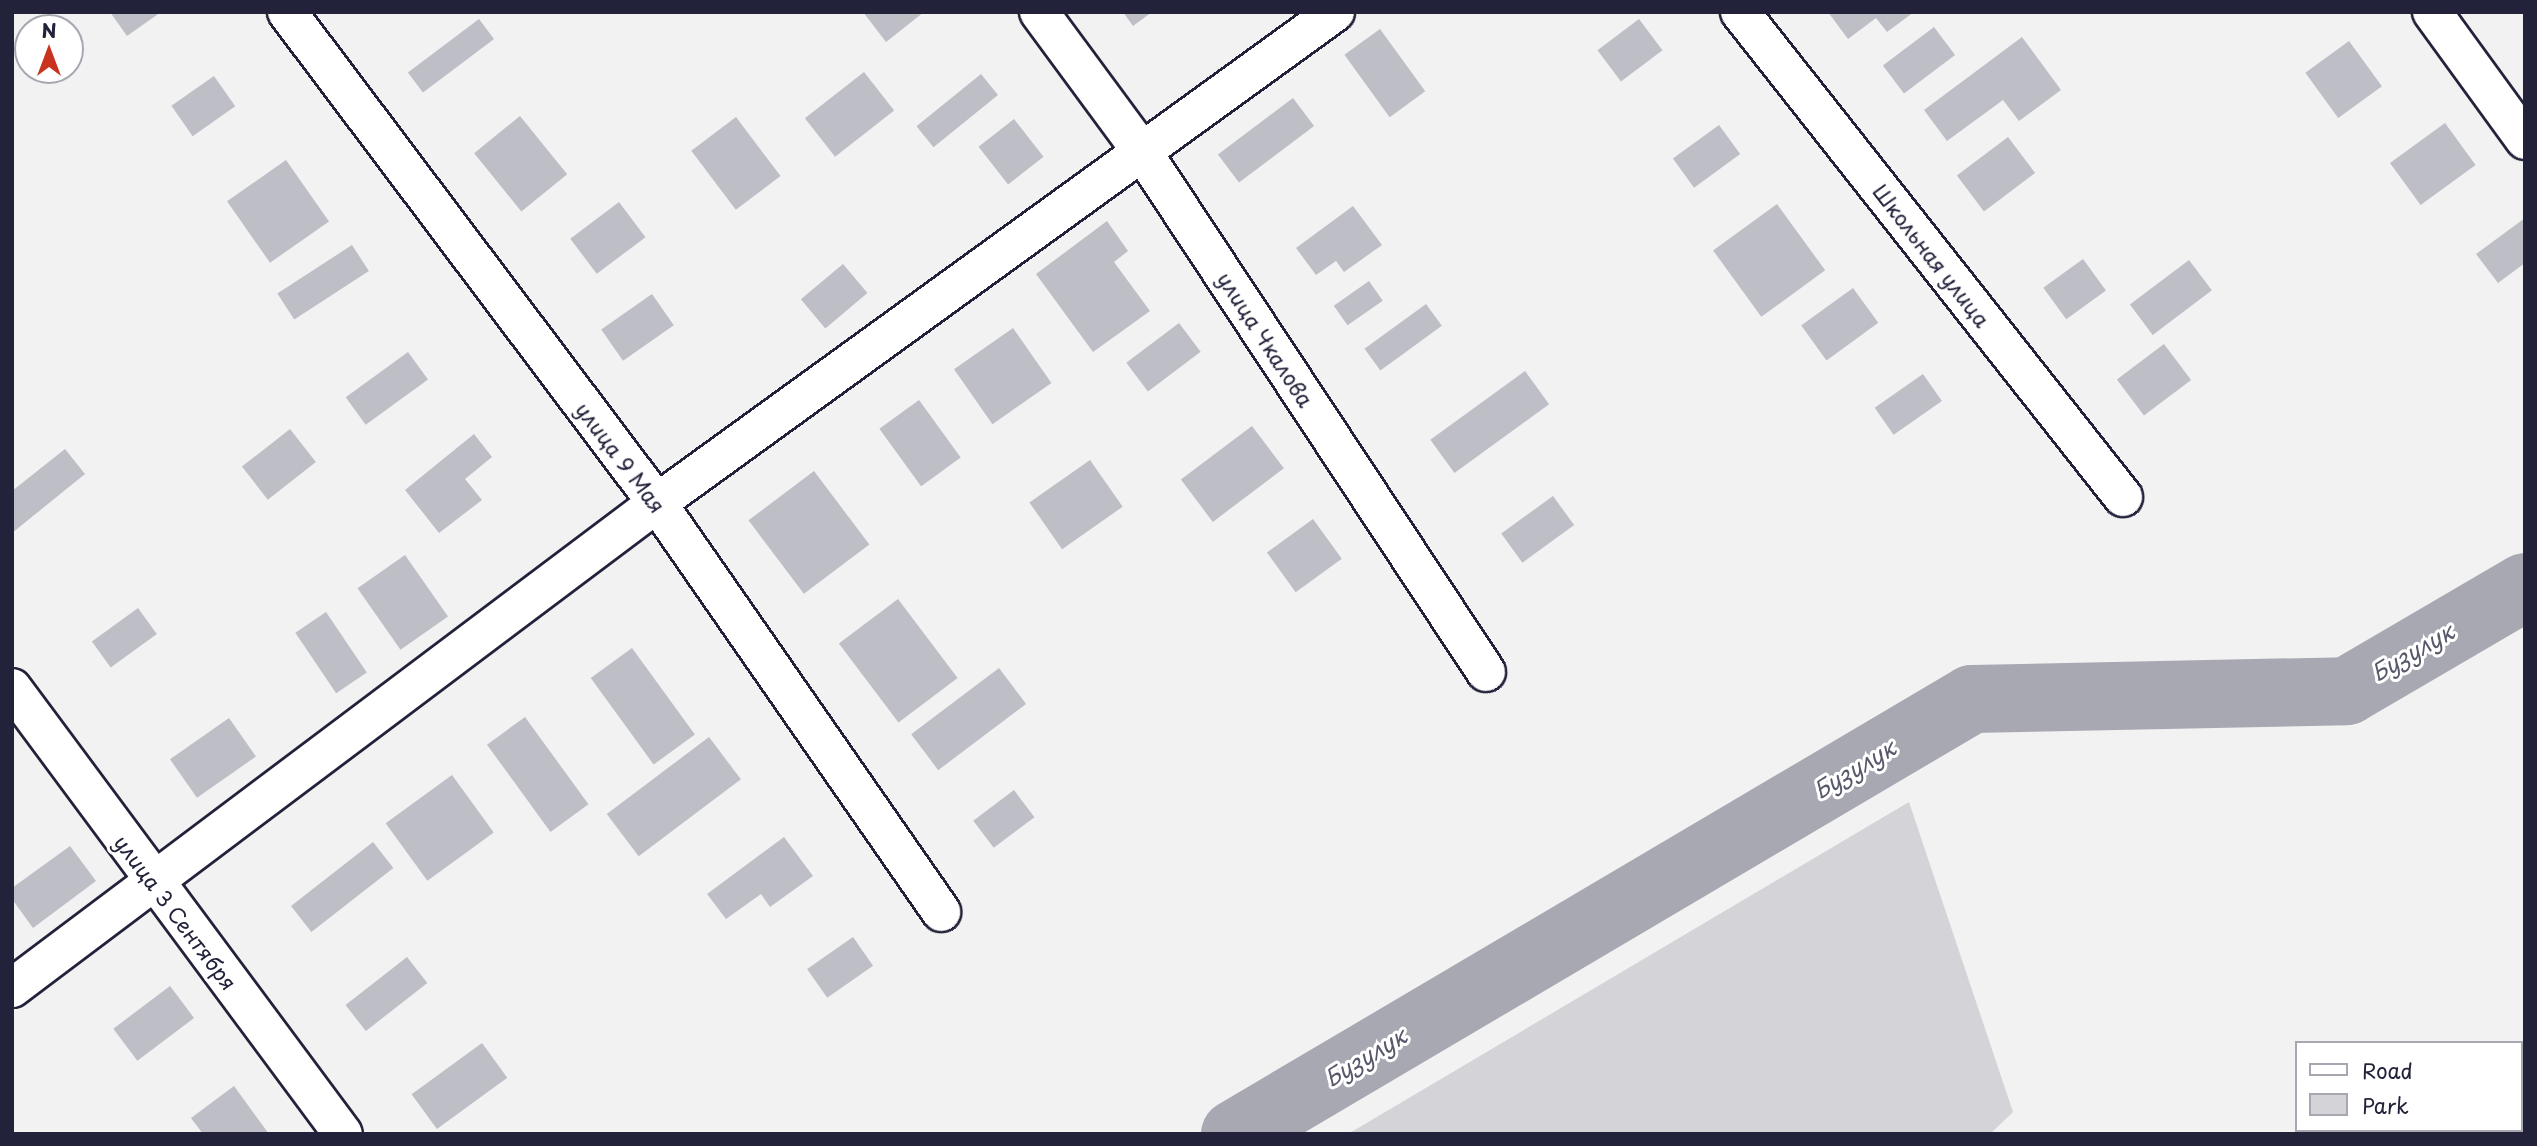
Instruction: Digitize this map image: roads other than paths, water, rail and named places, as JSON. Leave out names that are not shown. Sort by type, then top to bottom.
[{"type":"street","name":"улица 9 Мая","points":[[287,12],[657,503],[941,912]]},
{"type":"street","name":"улица Чкалова","points":[[1039,12],[1143,153],[1486,672]]},
{"type":"street","points":[[12,988],[151,880],[657,503],[1335,12]]},
{"type":"street","name":"Школьная улица","points":[[1740,12],[2123,497]]},
{"type":"street","points":[[2432,12],[2525,140]]},
{"type":"street","name":"улица 3 Сентября","points":[[12,688],[151,880],[343,1134]]},
{"type":"waterway","name":"Бузулук","points":[[1235,1134],[1972,699],[2347,691],[2525,587]]}]
